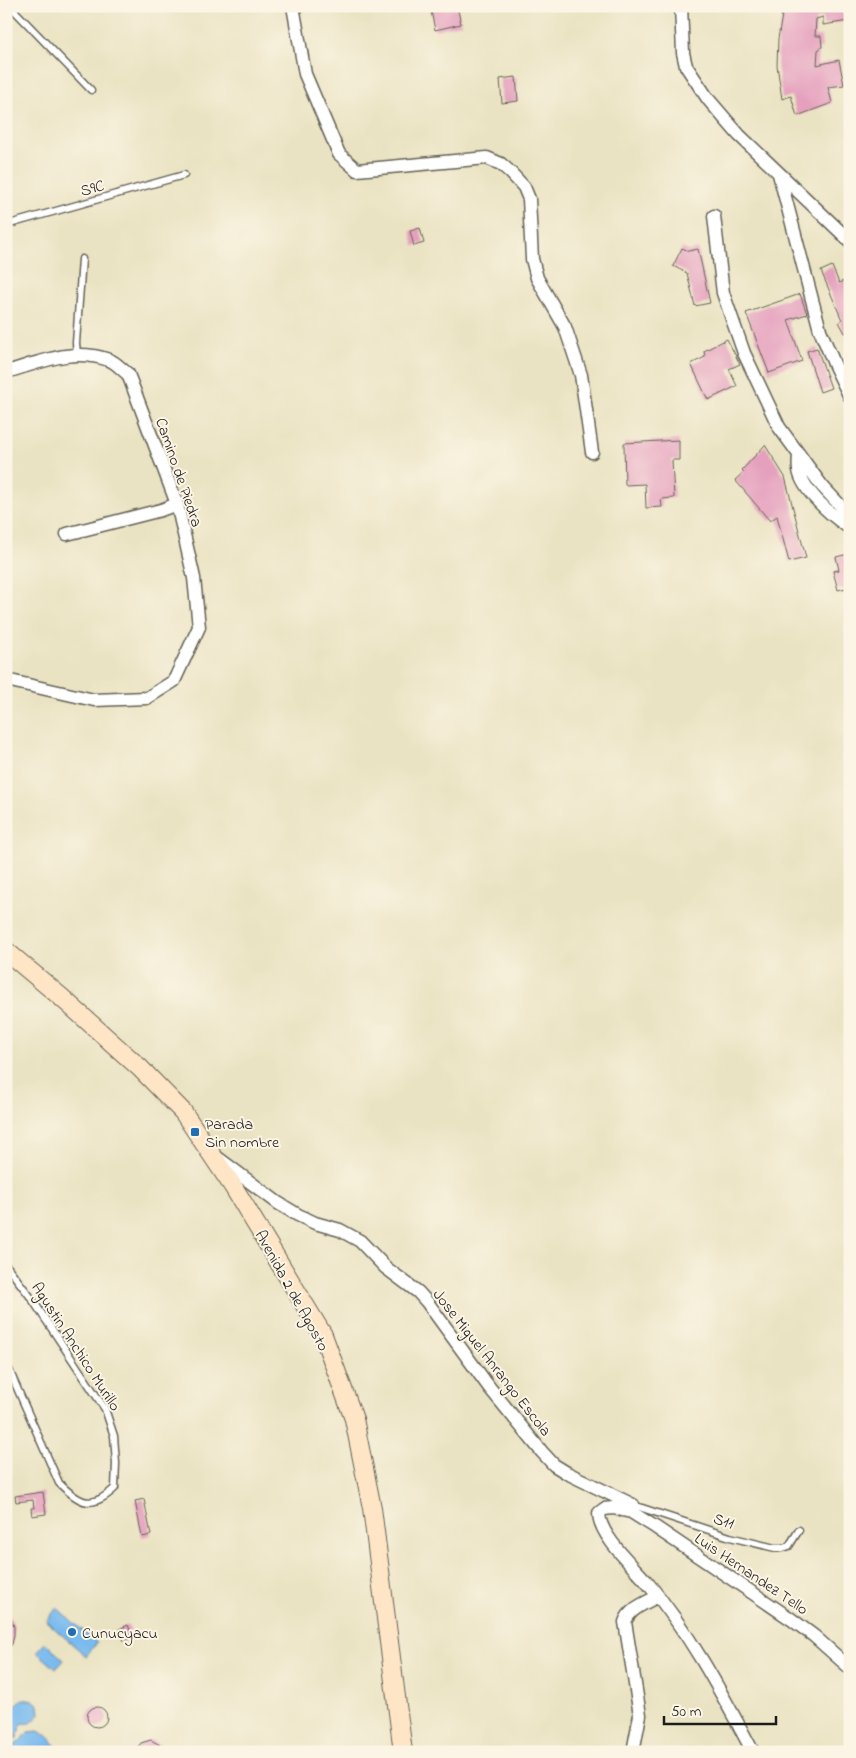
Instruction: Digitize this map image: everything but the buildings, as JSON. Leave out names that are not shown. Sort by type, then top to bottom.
[{"type":"main road","name":"Avenida 2 de Agosto","points":[[6,950],[140,1068],[183,1112],[234,1188],[323,1335],[354,1419],[372,1508],[403,1752]]},
{"type":"street","points":[[293,6],[305,74],[339,154],[357,170],[488,158],[501,164],[524,188],[529,199],[532,259],[537,278],[565,327],[582,374],[592,452]]},
{"type":"street","points":[[681,6],[682,53],[686,66],[708,99],[739,135],[850,241]]},
{"type":"street","points":[[778,172],[820,330],[850,397]]},
{"type":"street","points":[[714,216],[723,293],[744,352],[779,427],[849,522]]},
{"type":"street","name":"Camino de Piedra","points":[[6,372],[63,356],[77,354],[111,360],[128,374],[177,504],[194,578],[199,627],[174,681],[147,698],[94,700],[6,680]]},
{"type":"street","points":[[67,534],[162,510],[177,504]]},
{"type":"street","name":"Jose Miguel Anrango Escola","points":[[208,1150],[278,1204],[315,1223],[340,1230],[360,1241],[386,1268],[418,1292],[427,1302],[489,1387],[554,1465],[632,1509]]},
{"type":"street","points":[[632,1509],[604,1509],[599,1514],[599,1520],[611,1541],[672,1614],[715,1681],[753,1752]]},
{"type":"street","name":"Luis Hernandez Tello","points":[[632,1509],[791,1619],[814,1636],[850,1668]]},
{"type":"street","points":[[633,1752],[640,1715],[625,1622],[633,1610],[658,1596]]},
{"type":"lane","points":[[10,7],[91,90]]},
{"type":"lane","name":"S9C","points":[[6,225],[184,175]]},
{"type":"lane","points":[[77,354],[76,343],[82,260]]},
{"type":"lane","name":"Agustin Anchico Murillo","points":[[6,1265],[32,1299],[105,1409],[114,1436],[116,1488],[104,1499],[89,1503],[72,1496],[59,1483],[6,1364]]},
{"type":"lane","name":"S11","points":[[632,1509],[775,1548],[789,1546],[799,1530]]},
{"type":"water","name":"Cunucyacu","points":[[57,1608],[97,1643],[86,1656],[46,1621]]},
{"type":"water","points":[[45,1643],[64,1660],[56,1669],[37,1652]]},
{"type":"water","points":[[22,1699],[34,1701],[39,1705],[40,1714],[32,1722],[22,1723],[17,1738],[6,1741],[6,1717]]},
{"type":"water","points":[[38,1731],[50,1737],[59,1752],[7,1752],[8,1749],[18,1743],[29,1732]]},
{"type":"place","name":"Parada Sin nombre","points":[[195,1132]]},
{"type":"place","name":"Cunucyacu","points":[[72,1632]]}]
